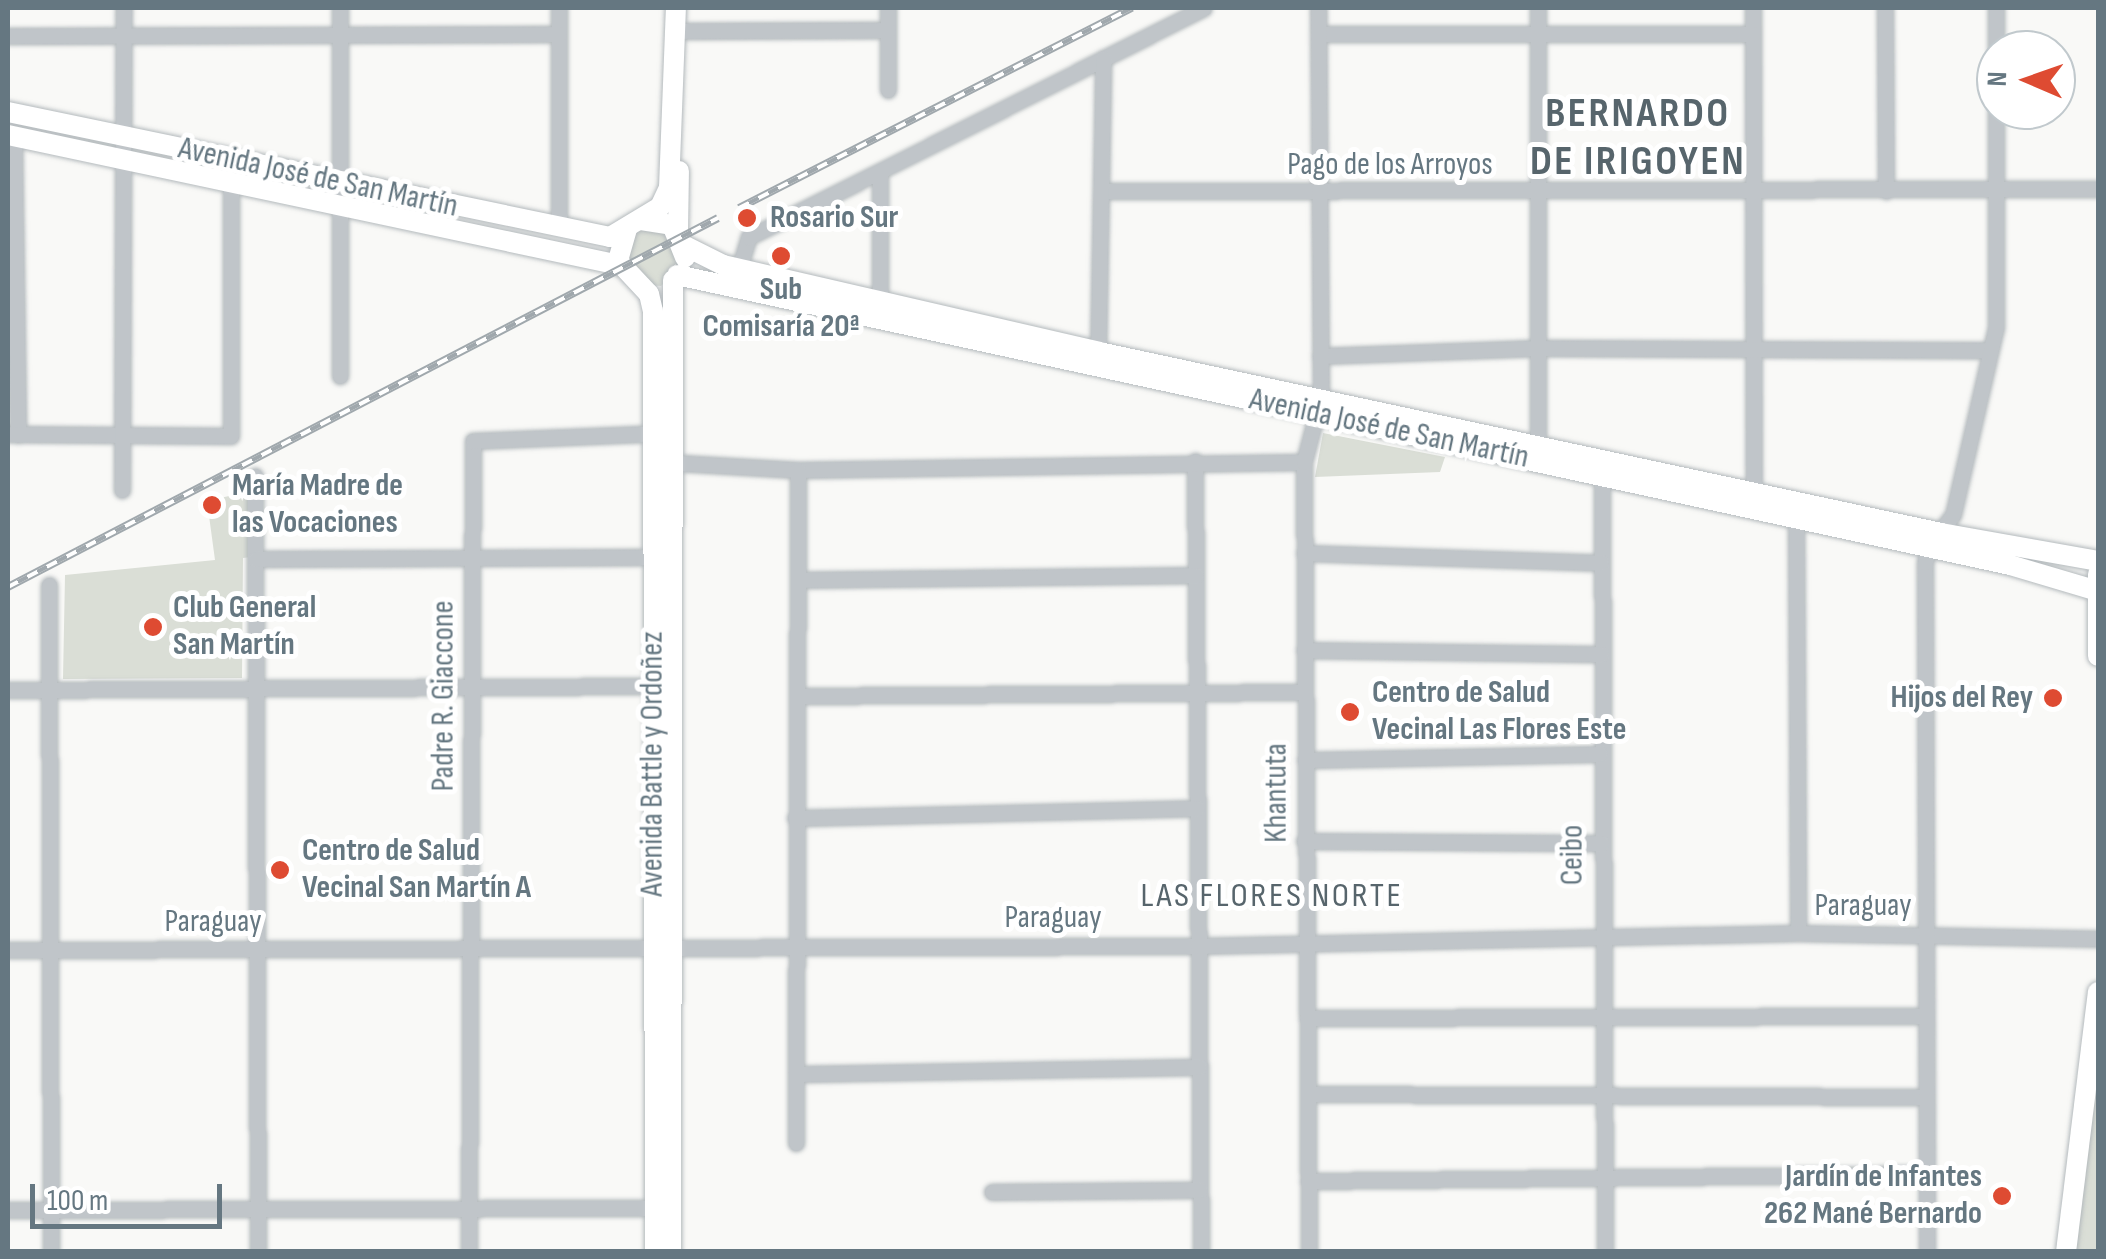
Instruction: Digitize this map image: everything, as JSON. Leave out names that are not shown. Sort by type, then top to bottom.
[{"type":"main road","points":[[675,115],[669,188],[660,207],[634,224],[617,250],[619,265],[636,284],[675,277],[682,239],[675,115],[676,8]]},
{"type":"main road","name":"Avenida José de San Martín","points":[[8,112],[558,226],[592,238],[634,224]]},
{"type":"main road","name":"Avenida José de San Martín","points":[[11,136],[619,265]]},
{"type":"main road","points":[[634,224],[662,220],[682,239]]},
{"type":"main road","name":"Avenida José de San Martín","points":[[682,239],[697,257],[880,310],[1935,540],[2098,585]]},
{"type":"main road","name":"Avenida José de San Martín","points":[[675,277],[880,310]]},
{"type":"main road","name":"Avenida Battle y Ordoñez","points":[[661,434],[675,277]]},
{"type":"main road","name":"Avenida Battle y Ordoñez","points":[[636,284],[649,294],[653,311],[661,434],[663,1208],[671,1252]]},
{"type":"main road","name":"Avenida Battle y Ordoñez","points":[[661,462],[654,557],[661,686]]},
{"type":"main road","name":"Avenida José de San Martín","points":[[1602,467],[1754,492],[1796,510]]},
{"type":"main road","name":"Avenida José de San Martín","points":[[1935,540],[2098,561]]},
{"type":"main road","points":[[2098,585],[2098,656]]},
{"type":"main road","points":[[2066,1252],[2098,992]]},
{"type":"main road","name":"Avenida Battle y Ordoñez","points":[[655,1252],[663,1208]]},
{"type":"street","points":[[122,490],[124,8]]},
{"type":"street","points":[[340,8],[340,376]]},
{"type":"street","points":[[558,8],[558,226]]},
{"type":"street","points":[[888,8],[888,90]]},
{"type":"street","points":[[740,269],[749,236],[880,174],[1204,8]]},
{"type":"street","name":"Khantuta","points":[[1309,1252],[1304,944],[1304,462],[1320,404],[1318,8]]},
{"type":"street","points":[[1538,8],[1538,452]]},
{"type":"street","points":[[1753,8],[1754,492]]},
{"type":"street","points":[[1885,8],[1886,192]]},
{"type":"street","points":[[1927,1252],[1923,934],[1935,540],[1953,515],[1990,350],[1996,190],[1996,8]]},
{"type":"street","points":[[676,31],[888,30]]},
{"type":"street","points":[[8,36],[559,34]]},
{"type":"street","points":[[1318,34],[1753,34]]},
{"type":"street","points":[[1098,360],[1102,58]]},
{"type":"street","points":[[11,136],[13,434],[231,436],[232,185]]},
{"type":"street","points":[[880,174],[880,310]]},
{"type":"street","name":"Pago de los Arroyos","points":[[1102,191],[1754,194],[2098,189]]},
{"type":"street","points":[[1320,356],[1538,348],[1990,350]]},
{"type":"street","name":"Padre R. Giaccone","points":[[469,1252],[473,441],[661,434]]},
{"type":"street","points":[[1195,461],[1201,1252]]},
{"type":"street","points":[[661,462],[798,470],[1304,462]]},
{"type":"street","name":"Ceibo","points":[[1602,467],[1600,938],[1605,1252]]},
{"type":"street","points":[[796,1143],[798,470]]},
{"type":"street","points":[[255,476],[258,1252]]},
{"type":"street","points":[[1796,510],[1798,933]]},
{"type":"street","points":[[1304,553],[1602,563]]},
{"type":"street","points":[[256,558],[654,557]]},
{"type":"street","points":[[798,580],[1196,574]]},
{"type":"street","points":[[49,585],[50,1252]]},
{"type":"street","points":[[1304,650],[1601,654]]},
{"type":"street","points":[[8,690],[661,686]]},
{"type":"street","points":[[797,696],[1304,692]]},
{"type":"street","points":[[1304,760],[1600,754]]},
{"type":"street","points":[[795,818],[1198,808]]},
{"type":"street","points":[[1304,841],[1600,843]]},
{"type":"street","name":"Paraguay","points":[[8,950],[1198,946],[1798,933],[2098,939]]},
{"type":"street","points":[[1308,1018],[1924,1016]]},
{"type":"street","points":[[796,1074],[1199,1068]]},
{"type":"street","points":[[1308,1094],[1925,1098]]},
{"type":"street","points":[[1308,1181],[1926,1174]]},
{"type":"street","points":[[992,1192],[1200,1190]]},
{"type":"street","points":[[8,1210],[663,1208]]},
{"type":"shaded area","points":[[662,220],[685,262],[661,286],[636,284],[620,238]]},
{"type":"shaded area","points":[[1323,433],[1445,457],[1440,472],[1315,477]]},
{"type":"shaded area","name":"Club General San Martín","points":[[251,491],[251,557],[243,558],[242,678],[63,679],[65,575],[215,560],[207,501]]},
{"type":"shaded area","points":[[2098,992],[2098,1251],[2066,1252]]},
{"type":"railway","points":[[739,208],[1132,8]]},
{"type":"railway","points":[[8,587],[718,218]]},
{"type":"place","name":"Rosario Sur","points":[[747,218]]},
{"type":"place","name":"Sub Comisaría 20ª","points":[[781,256]]},
{"type":"place","name":"María Madre de las Vocaciones","points":[[212,505]]},
{"type":"place","name":"Club General San Martín","points":[[153,627]]},
{"type":"place","name":"Hijos del Rey","points":[[2053,698]]},
{"type":"place","name":"Centro de Salud Vecinal Las Flores Este","points":[[1350,712]]},
{"type":"place","name":"Centro de Salud Vecinal San Martín A","points":[[280,870]]},
{"type":"place","name":"Jardín de Infantes 262 Mané Bernardo","points":[[2002,1196]]},
{"type":"district","name":"BERNARDO DE IRIGOYEN","points":[[1638,138]]},
{"type":"district","name":"LAS FLORES NORTE","points":[[1272,896]]}]
